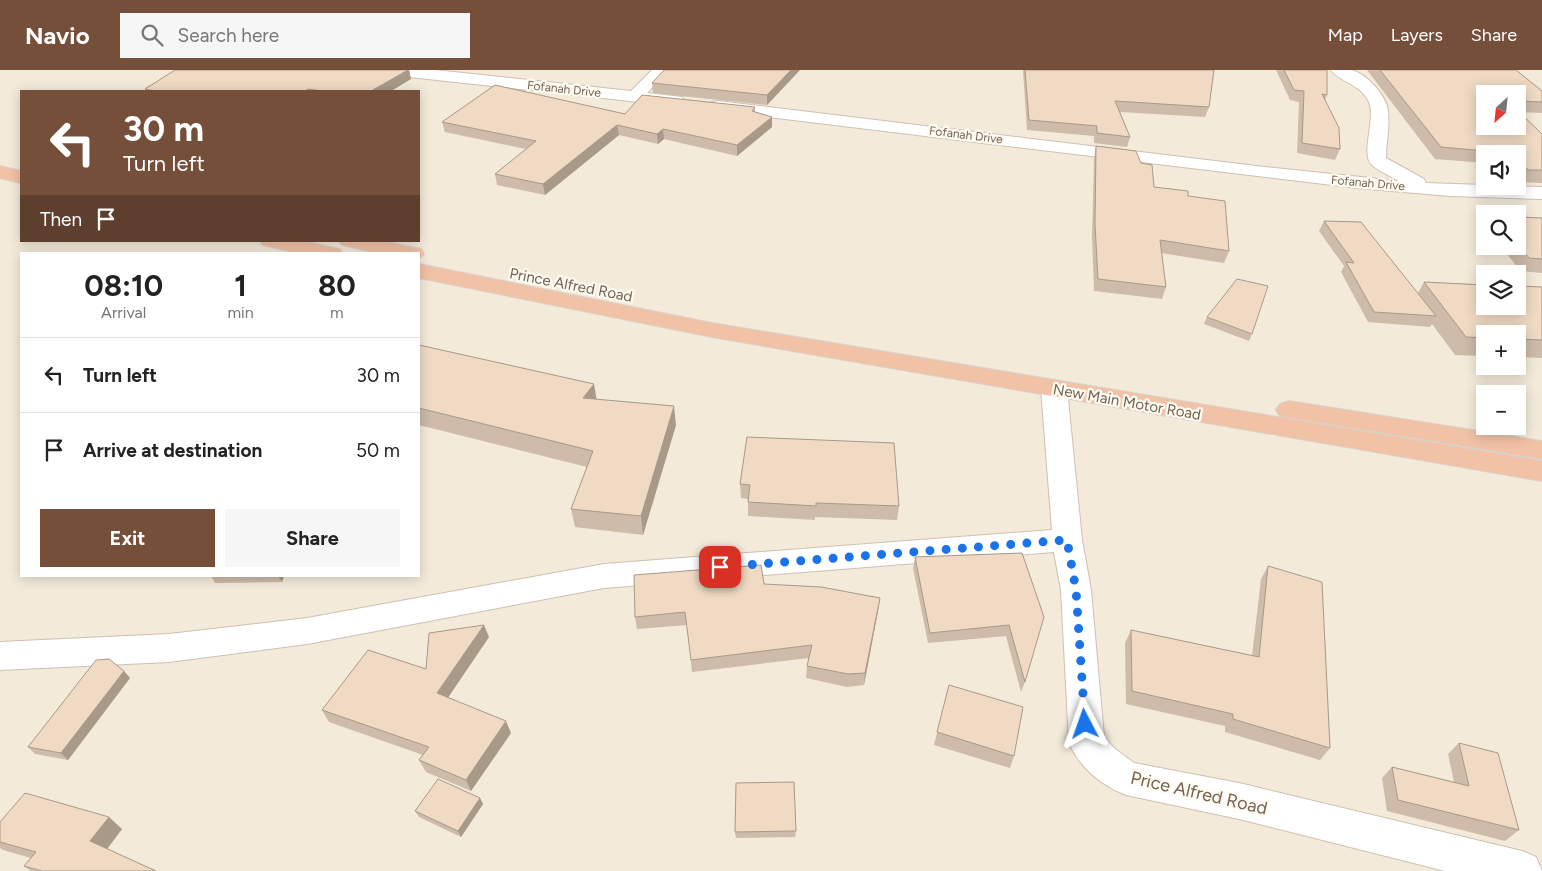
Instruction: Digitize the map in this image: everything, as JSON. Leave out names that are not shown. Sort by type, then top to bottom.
[{"type":"highway","points":[[0,172],[20,177]]},
{"type":"highway","points":[[0,187],[20,191]]},
{"type":"highway","points":[[275,242],[322,252]]},
{"type":"highway","points":[[354,242],[403,252]]},
{"type":"highway","name":"Prince Alfred Road","points":[[420,255],[718,322]]},
{"type":"highway","name":"Prince Alfred Road","points":[[420,271],[718,322]]},
{"type":"highway","name":"New Main Motor Road","points":[[718,322],[1054,389],[1542,471]]},
{"type":"highway","name":"New Main Motor Road","points":[[718,322],[1090,378],[1542,450]]},
{"type":"street","name":"Fofanah Drive","points":[[391,70],[990,137],[1291,176],[1434,189],[1542,193]]},
{"type":"street","points":[[634,97],[661,70]]},
{"type":"street","points":[[1339,70],[1347,73],[1366,87],[1379,104],[1380,117],[1376,157],[1378,161],[1411,181],[1434,189]]},
{"type":"street","name":"Price Alfred Road","points":[[1054,389],[1067,540],[1076,590],[1087,743],[1100,760],[1126,778],[1239,801],[1522,871]]},
{"type":"street","points":[[0,656],[169,648],[307,631],[604,576],[1067,540]]},
{"type":"shaded area","points":[[0,70],[1542,70],[1542,871],[0,871]]},
{"type":"building","points":[[175,70],[408,70],[373,90],[145,89]]},
{"type":"building","points":[[664,70],[791,70],[767,95],[652,83]]},
{"type":"building","points":[[1025,70],[1214,70],[1209,107],[1115,101],[1130,137],[1097,133],[1097,126],[1029,120]]},
{"type":"building","points":[[1284,70],[1327,70],[1327,95],[1322,94],[1339,128],[1340,149],[1302,143],[1304,91],[1294,90]]},
{"type":"building","points":[[1380,70],[1516,70],[1542,91],[1542,102],[1526,101],[1526,85],[1476,85],[1476,135],[1526,135],[1526,119],[1542,134],[1542,170],[1528,170],[1526,168],[1526,145],[1476,145],[1476,150],[1441,147]]},
{"type":"building","points":[[495,85],[625,114],[642,95],[755,107],[752,111],[772,117],[737,145],[663,129],[657,134],[617,125],[543,184],[495,174],[536,141],[442,122]]},
{"type":"building","points":[[1096,146],[1136,151],[1141,163],[1152,165],[1154,187],[1188,191],[1188,196],[1225,201],[1229,251],[1160,240],[1166,287],[1098,279],[1095,224]]},
{"type":"building","points":[[1526,217],[1542,218],[1542,259],[1529,258],[1526,254]]},
{"type":"building","points":[[1324,221],[1361,222],[1436,316],[1374,312],[1346,262],[1354,263]]},
{"type":"building","points":[[1237,279],[1268,286],[1252,334],[1207,317]]},
{"type":"building","points":[[1424,282],[1476,285],[1476,315],[1526,315],[1526,286],[1542,287],[1542,340],[1526,339],[1526,325],[1476,325],[1476,338],[1466,337]]},
{"type":"building","points":[[420,345],[594,384],[583,398],[674,406],[641,516],[571,509],[593,451],[420,408]]},
{"type":"building","points":[[747,437],[894,443],[899,506],[816,503],[816,506],[748,502],[750,485],[740,484]]},
{"type":"building","points":[[1022,553],[1044,617],[1025,682],[1009,625],[930,633],[915,557]]},
{"type":"building","points":[[761,565],[764,584],[821,587],[880,598],[865,673],[848,674],[807,666],[812,645],[691,660],[685,612],[635,617],[634,575]]},
{"type":"building","points":[[1268,566],[1322,582],[1330,748],[1233,719],[1233,714],[1132,691],[1131,630],[1259,657]]},
{"type":"building","points":[[484,625],[437,693],[506,721],[466,780],[419,760],[429,747],[322,710],[368,650],[426,669],[429,633]]},
{"type":"building","points":[[109,659],[124,671],[61,753],[28,747],[96,660]]},
{"type":"building","points":[[949,685],[1023,707],[1014,756],[937,732]]},
{"type":"building","points":[[1459,743],[1498,753],[1519,830],[1398,800],[1392,767],[1469,786]]},
{"type":"building","points":[[438,779],[480,798],[458,831],[415,811]]},
{"type":"building","points":[[794,782],[796,831],[735,832],[736,783]]},
{"type":"building","points":[[25,793],[109,817],[90,841],[156,871],[42,871],[24,866],[36,852],[0,842],[0,822]]},
{"type":"route","points":[[720,567],[1067,540],[1076,590],[1085,724]]}]
